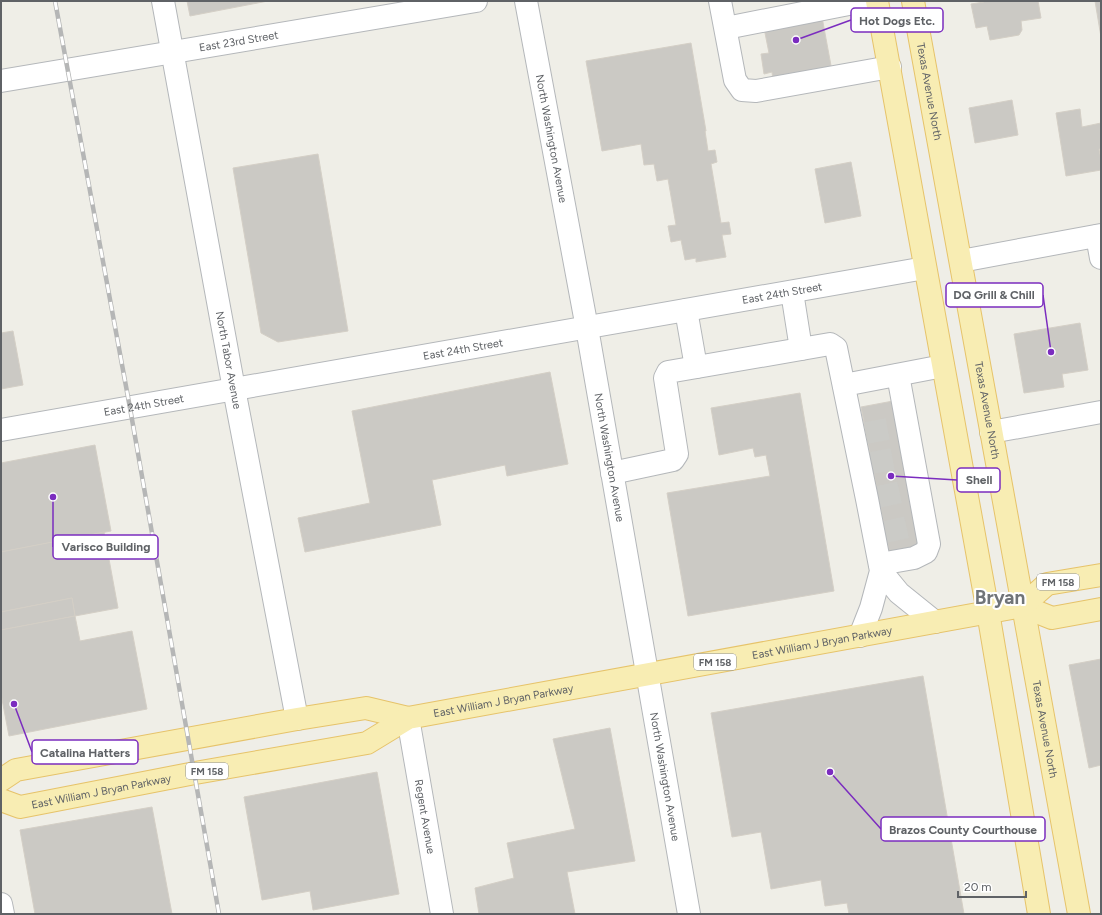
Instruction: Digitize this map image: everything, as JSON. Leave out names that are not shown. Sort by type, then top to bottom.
[{"type":"main road","points":[[877,1],[988,612],[1039,914]]},
{"type":"main road","name":"Texas Avenue North","points":[[913,1],[1078,914]]},
{"type":"main road","name":"FM 158","points":[[1022,606],[1046,584],[1101,575]]},
{"type":"main road","points":[[1022,606],[1052,618],[1101,609]]},
{"type":"main road","name":"East William J Bryan Parkway","points":[[1,800],[20,807],[194,773],[367,743],[408,718],[1022,606]]},
{"type":"main road","name":"East William J Bryan Parkway","points":[[1,780],[16,770],[297,719],[366,708],[408,718]]},
{"type":"street","name":"North Tabor Avenue","points":[[163,1],[234,388],[297,719]]},
{"type":"street","name":"East 23rd Street","points":[[1,81],[476,1]]},
{"type":"street","name":"North Washington Avenue","points":[[526,1],[587,328],[689,914]]},
{"type":"street","points":[[720,1],[735,80],[742,90],[756,91],[890,67]]},
{"type":"street","points":[[726,28],[864,1]]},
{"type":"street","points":[[961,261],[1099,235],[1101,258]]},
{"type":"street","name":"East 24th Street","points":[[1,430],[925,268]]},
{"type":"street","points":[[792,292],[801,349]]},
{"type":"street","points":[[686,310],[696,367]]},
{"type":"street","points":[[612,473],[673,460],[677,454],[665,378],[668,372],[830,344],[836,348],[844,385],[860,434],[879,534],[880,567],[872,608],[860,636]]},
{"type":"street","points":[[844,385],[943,366]]},
{"type":"street","points":[[880,567],[914,558],[926,552],[930,544],[921,524],[908,456],[903,426],[898,375]]},
{"type":"street","points":[[991,432],[1101,412]]},
{"type":"street","points":[[880,567],[899,593],[935,622]]},
{"type":"street","name":"Regent Avenue","points":[[408,718],[442,914]]},
{"type":"street","points":[[1,904],[3,914]]},
{"type":"building","points":[[187,1],[268,1],[190,16]]},
{"type":"building","points":[[984,1],[1038,1],[1041,18],[1021,21],[1022,30],[1019,35],[990,40],[987,26],[976,28],[971,4]]},
{"type":"building","points":[[1095,1],[1101,1],[1101,37]]},
{"type":"building","points":[[822,17],[832,71],[773,81],[772,72],[764,74],[761,54],[769,53],[764,28]]},
{"type":"building","points":[[691,43],[708,151],[715,150],[717,162],[711,164],[721,223],[729,222],[731,234],[722,235],[726,257],[696,262],[696,258],[685,260],[681,240],[671,242],[668,226],[676,225],[668,179],[657,181],[654,164],[644,165],[641,144],[602,151],[586,61]]},
{"type":"building","points":[[1012,100],[1018,135],[975,143],[969,108]]},
{"type":"building","points":[[1080,109],[1082,127],[1101,123],[1101,149],[1099,149],[1101,170],[1066,176],[1056,113]]},
{"type":"building","points":[[318,154],[348,331],[278,342],[261,333],[233,168]]},
{"type":"building","points":[[851,162],[861,216],[825,223],[815,169]]},
{"type":"building","points":[[1080,323],[1088,370],[1062,374],[1064,387],[1024,393],[1014,334]]},
{"type":"building","points":[[13,331],[23,385],[1,389],[1,333]]},
{"type":"building","points":[[550,372],[568,464],[507,476],[505,465],[432,480],[441,525],[305,552],[298,518],[370,503],[352,411]]},
{"type":"building","points":[[800,393],[834,591],[688,616],[667,493],[770,476],[766,455],[755,457],[753,448],[719,455],[711,408]]},
{"type":"building","points":[[893,401],[922,550],[890,556],[861,407]]},
{"type":"building","points":[[95,445],[111,531],[1,552],[1,463]]},
{"type":"building","points":[[104,532],[118,608],[75,616],[72,598],[1,612],[1,552]]},
{"type":"building","points":[[72,598],[75,616],[1,630],[1,612]]},
{"type":"building","points":[[75,616],[80,641],[132,631],[147,709],[9,736],[1,694],[1,630]]},
{"type":"building","points":[[1101,659],[1101,765],[1089,768],[1069,665]]},
{"type":"building","points":[[923,676],[964,914],[849,914],[847,903],[825,906],[821,880],[771,889],[761,832],[732,837],[711,713]]},
{"type":"building","points":[[610,728],[635,861],[567,872],[575,914],[479,914],[475,888],[514,878],[507,843],[575,829],[553,739]]},
{"type":"building","points":[[377,772],[399,894],[313,910],[310,891],[262,900],[244,797]]},
{"type":"building","points":[[152,807],[172,914],[35,914],[20,830]]},
{"type":"tunnel","points":[[866,433],[898,427]]},
{"type":"tunnel","points":[[871,463],[904,457]]},
{"type":"tunnel","points":[[878,497],[910,490]]},
{"type":"tunnel","points":[[885,532],[917,525]]},
{"type":"railway","points":[[55,1],[130,408],[219,914]]},
{"type":"place","name":"Hot Dogs Etc.","points":[[796,40]]},
{"type":"place","name":"DQ Grill & Chill","points":[[1051,352]]},
{"type":"place","name":"Shell","points":[[891,476]]},
{"type":"place","name":"Varisco Building","points":[[53,497]]},
{"type":"place","name":"Catalina Hatters","points":[[14,704]]},
{"type":"place","name":"Brazos County Courthouse","points":[[830,772]]},
{"type":"district","name":"Bryan","points":[[1000,597]]}]
